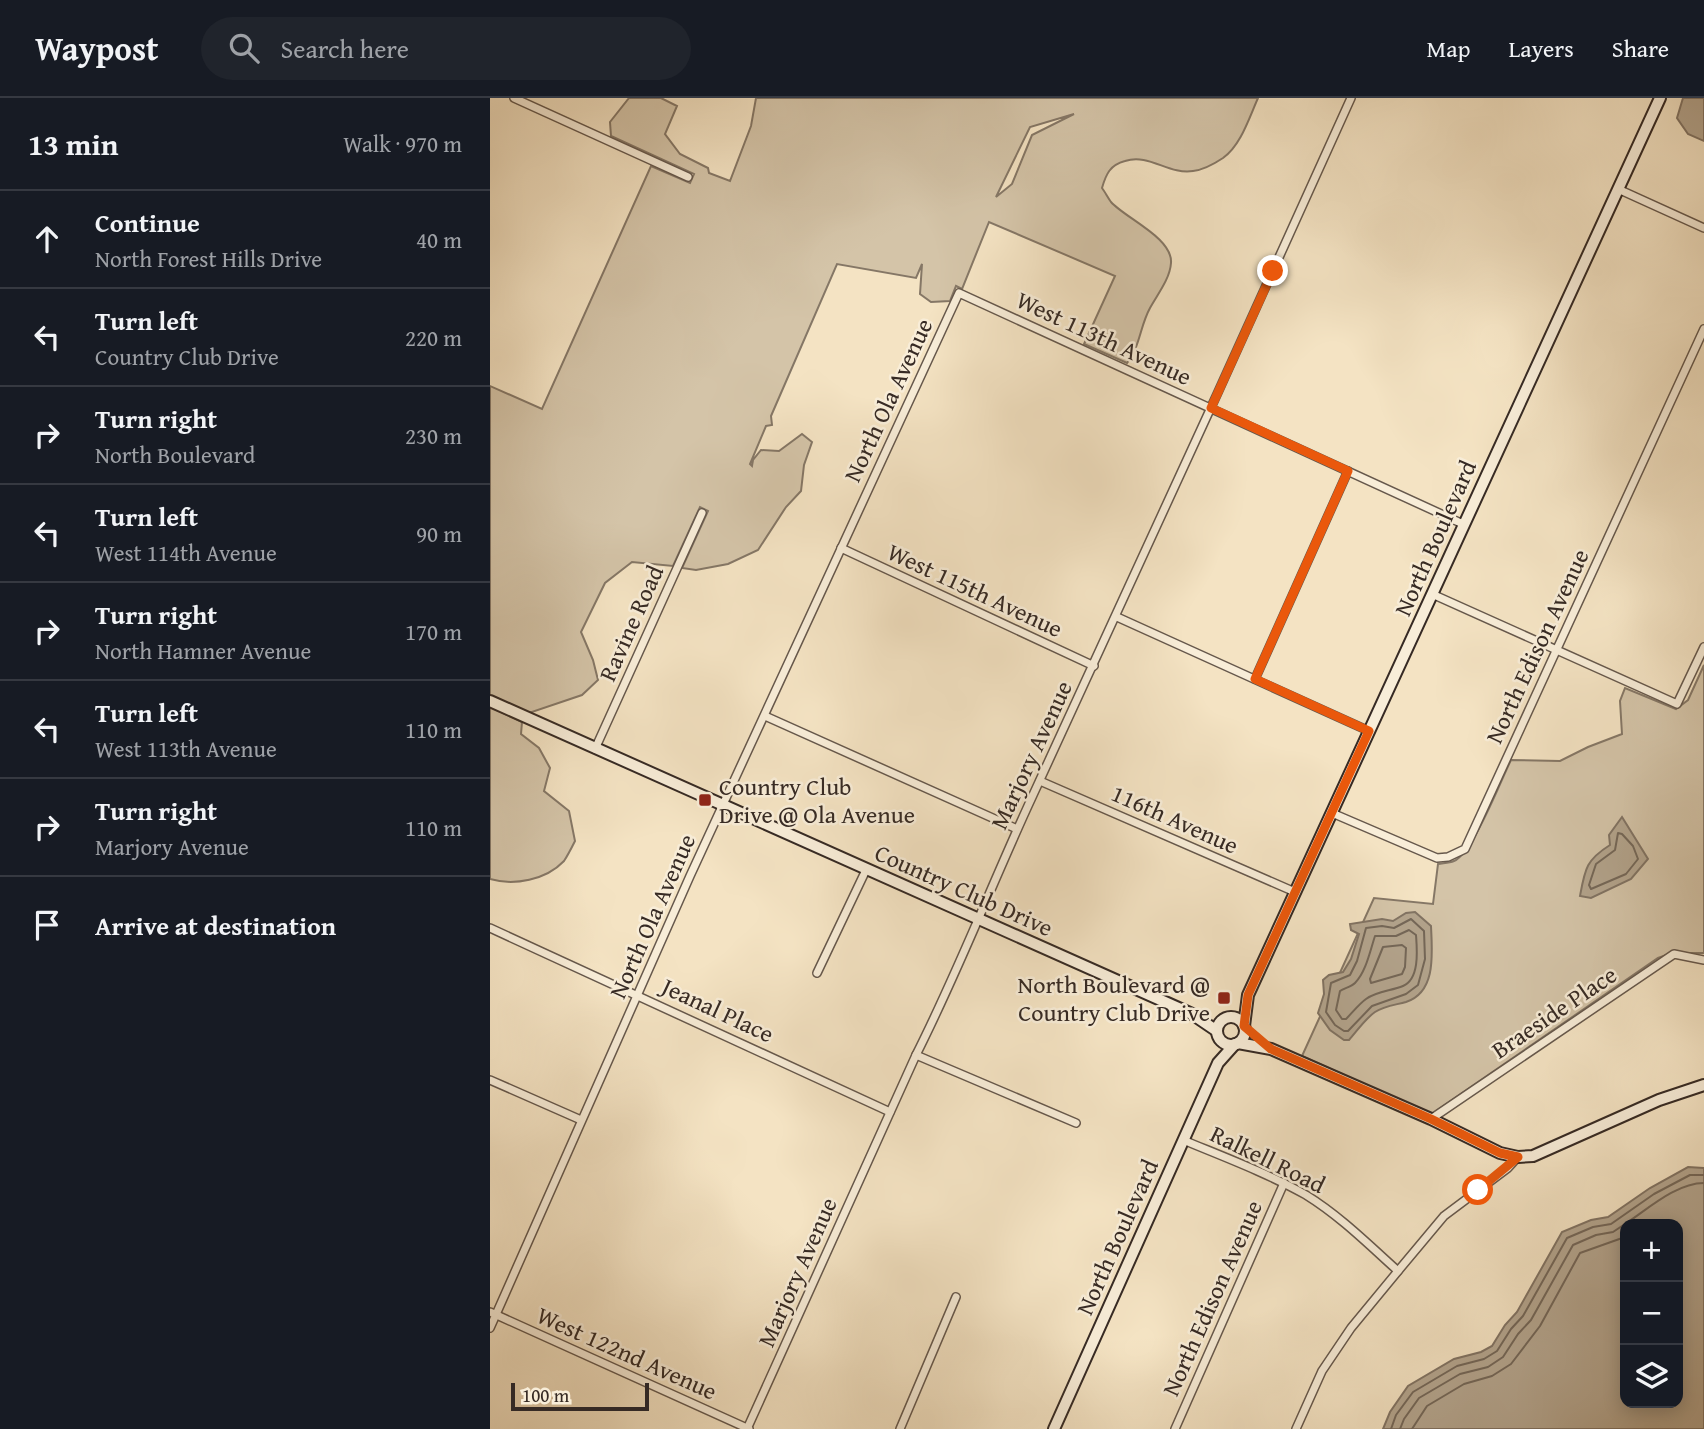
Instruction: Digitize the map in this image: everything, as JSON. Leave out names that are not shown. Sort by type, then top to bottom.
[{"type":"street","points":[[514,98],[688,177]]},
{"type":"street","name":"Marjory Avenue","points":[[748,1429],[916,1055],[947,994],[1017,829],[1117,617],[1351,98]]},
{"type":"street","name":"North Boulevard","points":[[1244,1027],[1248,995],[1660,98]]},
{"type":"street","points":[[1618,190],[1704,228]]},
{"type":"street","name":"West 113th Avenue","points":[[959,293],[1464,524]]},
{"type":"street","name":"North Ola Avenue","points":[[490,1328],[493,1313],[639,995],[690,876],[959,293]]},
{"type":"street","name":"North Edison Avenue","points":[[1332,813],[1437,858],[1448,858],[1465,849],[1704,329]]},
{"type":"street","points":[[1255,679],[1348,471]]},
{"type":"street","name":"Ravine Road","points":[[595,749],[702,513]]},
{"type":"street","name":"West 115th Avenue","points":[[841,548],[1094,666]]},
{"type":"street","points":[[1432,594],[1677,704],[1704,647]]},
{"type":"street","points":[[1117,617],[1369,731]]},
{"type":"street","name":"Country Club Drive","points":[[490,701],[1192,1014],[1218,1034]]},
{"type":"street","points":[[765,716],[1017,829]]},
{"type":"street","name":"116th Avenue","points":[[1040,781],[1295,892]]},
{"type":"street","points":[[817,973],[866,870]]},
{"type":"street","name":"Jeanal Place","points":[[490,928],[890,1112]]},
{"type":"street","name":"Braeside Place","points":[[1431,1119],[1674,954],[1704,960]]},
{"type":"street","name":"North Boulevard","points":[[1226,1018],[1248,995]]},
{"type":"street","name":"Country Club Drive","points":[[1192,1014],[1226,1018]]},
{"type":"street","points":[[1271,1049],[1244,1027],[1239,1019],[1226,1018],[1218,1034],[1226,1044],[1237,1043],[1271,1049],[1431,1119],[1500,1153],[1518,1157],[1533,1156],[1659,1100],[1704,1085]]},
{"type":"street","points":[[1237,1043],[1244,1037],[1244,1027]]},
{"type":"street","name":"North Boulevard","points":[[1218,1034],[1218,1063]]},
{"type":"street","name":"North Boulevard","points":[[1054,1429],[1218,1063],[1237,1043]]},
{"type":"street","points":[[916,1055],[1076,1123]]},
{"type":"street","points":[[490,1080],[581,1120]]},
{"type":"street","name":"Ralkell Road","points":[[1183,1140],[1284,1183],[1343,1221],[1398,1270]]},
{"type":"street","points":[[1296,1429],[1322,1371],[1351,1328],[1398,1270],[1444,1216],[1508,1168],[1518,1157]]},
{"type":"street","name":"North Edison Avenue","points":[[1175,1429],[1284,1183]]},
{"type":"street","points":[[900,1429],[956,1297]]},
{"type":"street","name":"West 122nd Avenue","points":[[493,1313],[748,1429]]},
{"type":"shaded area","points":[[629,98],[661,98],[677,106],[665,134],[680,154],[708,168],[709,173],[730,181],[751,126],[756,98],[1258,98],[1235,146],[1223,158],[1205,168],[1176,170],[1134,159],[1116,165],[1107,174],[1102,188],[1111,202],[1157,237],[1170,254],[1171,263],[1166,281],[1147,315],[1135,350],[1127,363],[1084,344],[1115,276],[989,222],[962,289],[956,286],[950,301],[931,302],[920,294],[922,264],[916,278],[837,264],[771,416],[772,425],[766,426],[750,464],[752,466],[761,450],[779,451],[802,434],[812,442],[804,465],[801,491],[786,507],[758,550],[728,564],[696,570],[682,568],[708,511],[700,507],[673,566],[632,562],[605,583],[581,632],[598,680],[582,695],[529,713],[490,695],[490,386],[542,409],[651,166],[690,183],[694,174],[611,136],[610,122]],"holes":[[[1074,114],[1032,135],[1012,184],[996,197],[1030,127]]]},
{"type":"shaded area","points":[[1704,665],[1704,953],[1672,953],[1658,958],[1433,1113],[1302,1056],[1374,898],[1433,904],[1438,864],[1454,861],[1470,845],[1511,760],[1560,761],[1622,734],[1620,701],[1625,688],[1676,709],[1688,700]]},
{"type":"shaded area","points":[[490,707],[522,722],[521,734],[539,748],[550,768],[544,791],[569,811],[575,841],[567,856],[557,868],[529,880],[509,882],[490,879]]},
{"type":"water","points":[[1683,98],[1704,98],[1704,141],[1688,134],[1677,118]]},
{"type":"water","points":[[1622,817],[1648,859],[1631,879],[1591,898],[1580,896],[1588,866],[1610,845],[1609,835]]},
{"type":"water","points":[[1415,912],[1431,926],[1430,970],[1423,990],[1406,1002],[1375,1012],[1349,1040],[1344,1040],[1330,1030],[1318,1013],[1324,994],[1323,980],[1329,975],[1343,972],[1351,959],[1359,934],[1351,930],[1350,924],[1382,919],[1393,921],[1406,913]]},
{"type":"water","points":[[1688,1167],[1704,1168],[1704,1429],[1383,1429],[1390,1412],[1408,1386],[1454,1359],[1481,1352],[1492,1346],[1517,1312],[1562,1232],[1591,1220],[1608,1217],[1650,1188]]},
{"type":"place","name":"Country Club Drive @ Ola Avenue","points":[[705,800]]},
{"type":"place","name":"North Boulevard @ Country Club Drive","points":[[1224,998]]},
{"type":"route","points":[[1273,271],[1211,408],[1348,471],[1255,679],[1369,731],[1248,995],[1244,1026],[1271,1049],[1431,1119],[1500,1153],[1518,1157],[1508,1168],[1478,1190]]}]
